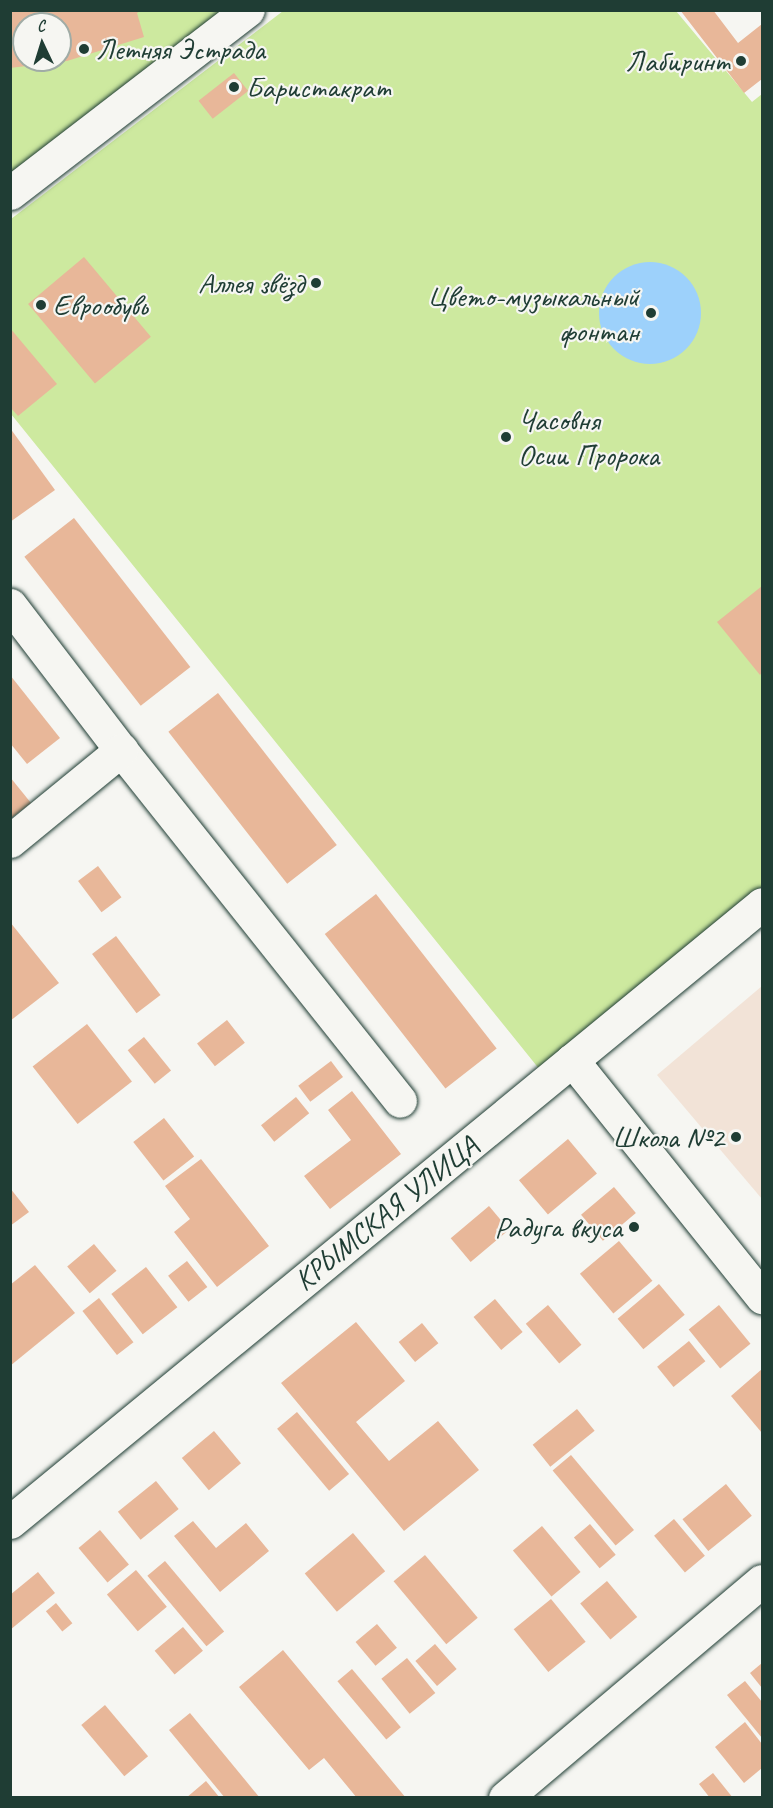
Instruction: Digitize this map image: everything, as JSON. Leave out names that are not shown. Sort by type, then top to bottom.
[{"type":"street","points":[[10,193],[248,10]]},
{"type":"street","points":[[10,604],[121,750],[400,1101]]},
{"type":"street","points":[[10,841],[121,750]]},
{"type":"street","name":"КРЫМСКАЯ УЛИЦА","points":[[10,1522],[762,904]]},
{"type":"street","points":[[572,1060],[762,1297]]},
{"type":"street","points":[[505,1797],[762,1581]]},
{"type":"shaded area","name":"Школа №2","points":[[762,986],[762,1199],[657,1075]]},
{"type":"green space","points":[[11,11],[248,11],[11,193]]},
{"type":"green space","points":[[283,11],[676,11],[752,102],[762,94],[762,887],[540,1070],[11,414],[11,219]]},
{"type":"water","name":"Цвето-музыкальный фонтан","points":[[650,262],[679,270],[693,284],[701,313],[693,342],[679,356],[650,364],[621,356],[607,342],[599,313],[607,284],[621,270]]},
{"type":"building","name":"Летняя Эстрада","points":[[10,10],[141,10],[137,13],[144,37],[72,59],[72,12],[12,12],[12,68],[10,68]]},
{"type":"building","name":"Лабиринт","points":[[680,10],[713,10],[738,43],[762,24],[762,79],[744,93]]},
{"type":"building","points":[[234,73],[248,91],[213,119],[199,101]]},
{"type":"building","points":[[84,257],[151,337],[95,384],[28,304]]},
{"type":"building","points":[[10,328],[57,384],[18,416],[10,407]]},
{"type":"building","points":[[10,428],[55,490],[10,522]]},
{"type":"building","points":[[74,518],[190,667],[141,706],[24,557]]},
{"type":"building","points":[[762,586],[762,672],[760,675],[717,622]]},
{"type":"building","points":[[10,675],[60,738],[27,764],[10,743]]},
{"type":"building","points":[[218,693],[337,845],[287,884],[168,732]]},
{"type":"building","points":[[10,777],[31,803],[10,819]]},
{"type":"building","points":[[98,866],[121,897],[102,912],[78,881]]},
{"type":"building","points":[[376,894],[497,1048],[445,1088],[325,934]]},
{"type":"building","points":[[10,922],[59,983],[10,1021]]},
{"type":"building","points":[[116,936],[161,995],[137,1013],[92,954]]},
{"type":"building","points":[[227,1020],[245,1043],[215,1066],[197,1043]]},
{"type":"building","points":[[87,1024],[132,1082],[78,1124],[33,1066]]},
{"type":"building","points":[[144,1037],[171,1070],[155,1084],[128,1050]]},
{"type":"building","points":[[331,1061],[343,1077],[310,1102],[298,1086]]},
{"type":"building","points":[[352,1091],[401,1154],[330,1209],[304,1176],[351,1140],[328,1110]]},
{"type":"building","points":[[296,1097],[309,1113],[274,1142],[261,1125]]},
{"type":"building","points":[[164,1118],[194,1157],[163,1181],[133,1142]]},
{"type":"building","points":[[568,1139],[597,1173],[548,1215],[519,1180]]},
{"type":"building","points":[[201,1159],[269,1246],[217,1287],[174,1232],[190,1219],[165,1186]]},
{"type":"building","points":[[614,1187],[636,1213],[603,1241],[581,1215]]},
{"type":"building","points":[[10,1188],[29,1212],[10,1226]]},
{"type":"building","points":[[489,1206],[509,1230],[471,1262],[451,1238]]},
{"type":"building","points":[[619,1241],[652,1281],[613,1314],[580,1274]]},
{"type":"building","points":[[94,1244],[116,1271],[90,1293],[67,1266]]},
{"type":"building","points":[[187,1261],[207,1287],[188,1302],[168,1276]]},
{"type":"building","points":[[35,1265],[75,1313],[10,1366],[10,1285]]},
{"type":"building","points":[[146,1267],[177,1307],[143,1334],[111,1294]]},
{"type":"building","points":[[659,1284],[685,1315],[643,1349],[618,1319]]},
{"type":"building","points":[[99,1298],[133,1342],[117,1355],[82,1311]]},
{"type":"building","points":[[495,1299],[523,1332],[501,1350],[474,1317]]},
{"type":"building","points":[[548,1305],[581,1345],[559,1363],[526,1324]]},
{"type":"building","points":[[719,1305],[750,1344],[720,1368],[689,1330]]},
{"type":"building","points":[[356,1322],[405,1381],[356,1422],[389,1461],[438,1421],[479,1470],[404,1531],[281,1383]]},
{"type":"building","points":[[422,1323],[438,1343],[415,1362],[399,1342]]},
{"type":"building","points":[[689,1341],[705,1361],[673,1387],[657,1367]]},
{"type":"building","points":[[762,1369],[762,1433],[731,1396]]},
{"type":"building","points":[[577,1409],[595,1431],[550,1467],[533,1445]]},
{"type":"building","points":[[297,1412],[349,1474],[329,1491],[277,1429]]},
{"type":"building","points":[[214,1431],[241,1463],[209,1490],[182,1458]]},
{"type":"building","points":[[571,1455],[634,1530],[616,1545],[553,1470]]},
{"type":"building","points":[[156,1481],[179,1509],[141,1540],[118,1512]]},
{"type":"building","points":[[726,1484],[752,1516],[708,1551],[682,1519]]},
{"type":"building","points":[[674,1519],[705,1556],[685,1572],[654,1536]]},
{"type":"building","points":[[193,1521],[216,1548],[246,1523],[269,1551],[220,1592],[174,1536]]},
{"type":"building","points":[[590,1524],[616,1555],[600,1568],[574,1537]]},
{"type":"building","points":[[542,1526],[581,1572],[551,1596],[513,1550]]},
{"type":"building","points":[[100,1530],[129,1564],[107,1582],[79,1548]]},
{"type":"building","points":[[353,1533],[385,1571],[337,1612],[305,1573]]},
{"type":"building","points":[[425,1555],[478,1618],[446,1644],[394,1581]]},
{"type":"building","points":[[165,1561],[224,1631],[207,1646],[147,1576]]},
{"type":"building","points":[[136,1570],[167,1607],[138,1631],[107,1594]]},
{"type":"building","points":[[38,1572],[55,1593],[10,1630],[10,1595]]},
{"type":"building","points":[[607,1581],[637,1617],[610,1640],[580,1603]]},
{"type":"building","points":[[551,1599],[586,1642],[548,1672],[514,1629]]},
{"type":"building","points":[[56,1603],[72,1623],[62,1631],[46,1611]]},
{"type":"building","points":[[377,1624],[397,1648],[375,1666],[356,1642]]},
{"type":"building","points":[[183,1627],[203,1651],[175,1675],[155,1651]]},
{"type":"building","points":[[435,1644],[457,1669],[437,1686],[415,1661]]},
{"type":"building","points":[[283,1650],[406,1798],[357,1798],[324,1758],[309,1770],[239,1687]]},
{"type":"building","points":[[407,1658],[435,1693],[410,1714],[381,1679]]},
{"type":"building","points":[[762,1663],[762,1688],[750,1673]]},
{"type":"building","points":[[352,1669],[401,1727],[386,1739],[337,1681]]},
{"type":"building","points":[[745,1681],[762,1702],[762,1738],[727,1695]]},
{"type":"building","points":[[105,1705],[148,1756],[124,1776],[81,1725]]},
{"type":"building","points":[[190,1713],[260,1798],[225,1798],[169,1730]]},
{"type":"building","points":[[745,1722],[762,1744],[762,1768],[744,1783],[715,1747]]},
{"type":"building","points":[[713,1773],[733,1798],[710,1798],[699,1784]]},
{"type":"building","points":[[206,1781],[220,1798],[186,1798]]},
{"type":"place","name":"Летняя Эстрада","points":[[84,49]]},
{"type":"place","name":"Лабиринт","points":[[741,61]]},
{"type":"place","name":"Баристакрат","points":[[234,87]]},
{"type":"place","name":"Аллея звёзд","points":[[316,283]]},
{"type":"place","name":"Еврообувь","points":[[41,305]]},
{"type":"place","name":"Цвето-музыкальный фонтан","points":[[651,313]]},
{"type":"place","name":"Часовня Осии Пророка","points":[[506,437]]},
{"type":"place","name":"Школа №2","points":[[736,1137]]},
{"type":"place","name":"Радуга вкуса","points":[[634,1227]]}]
